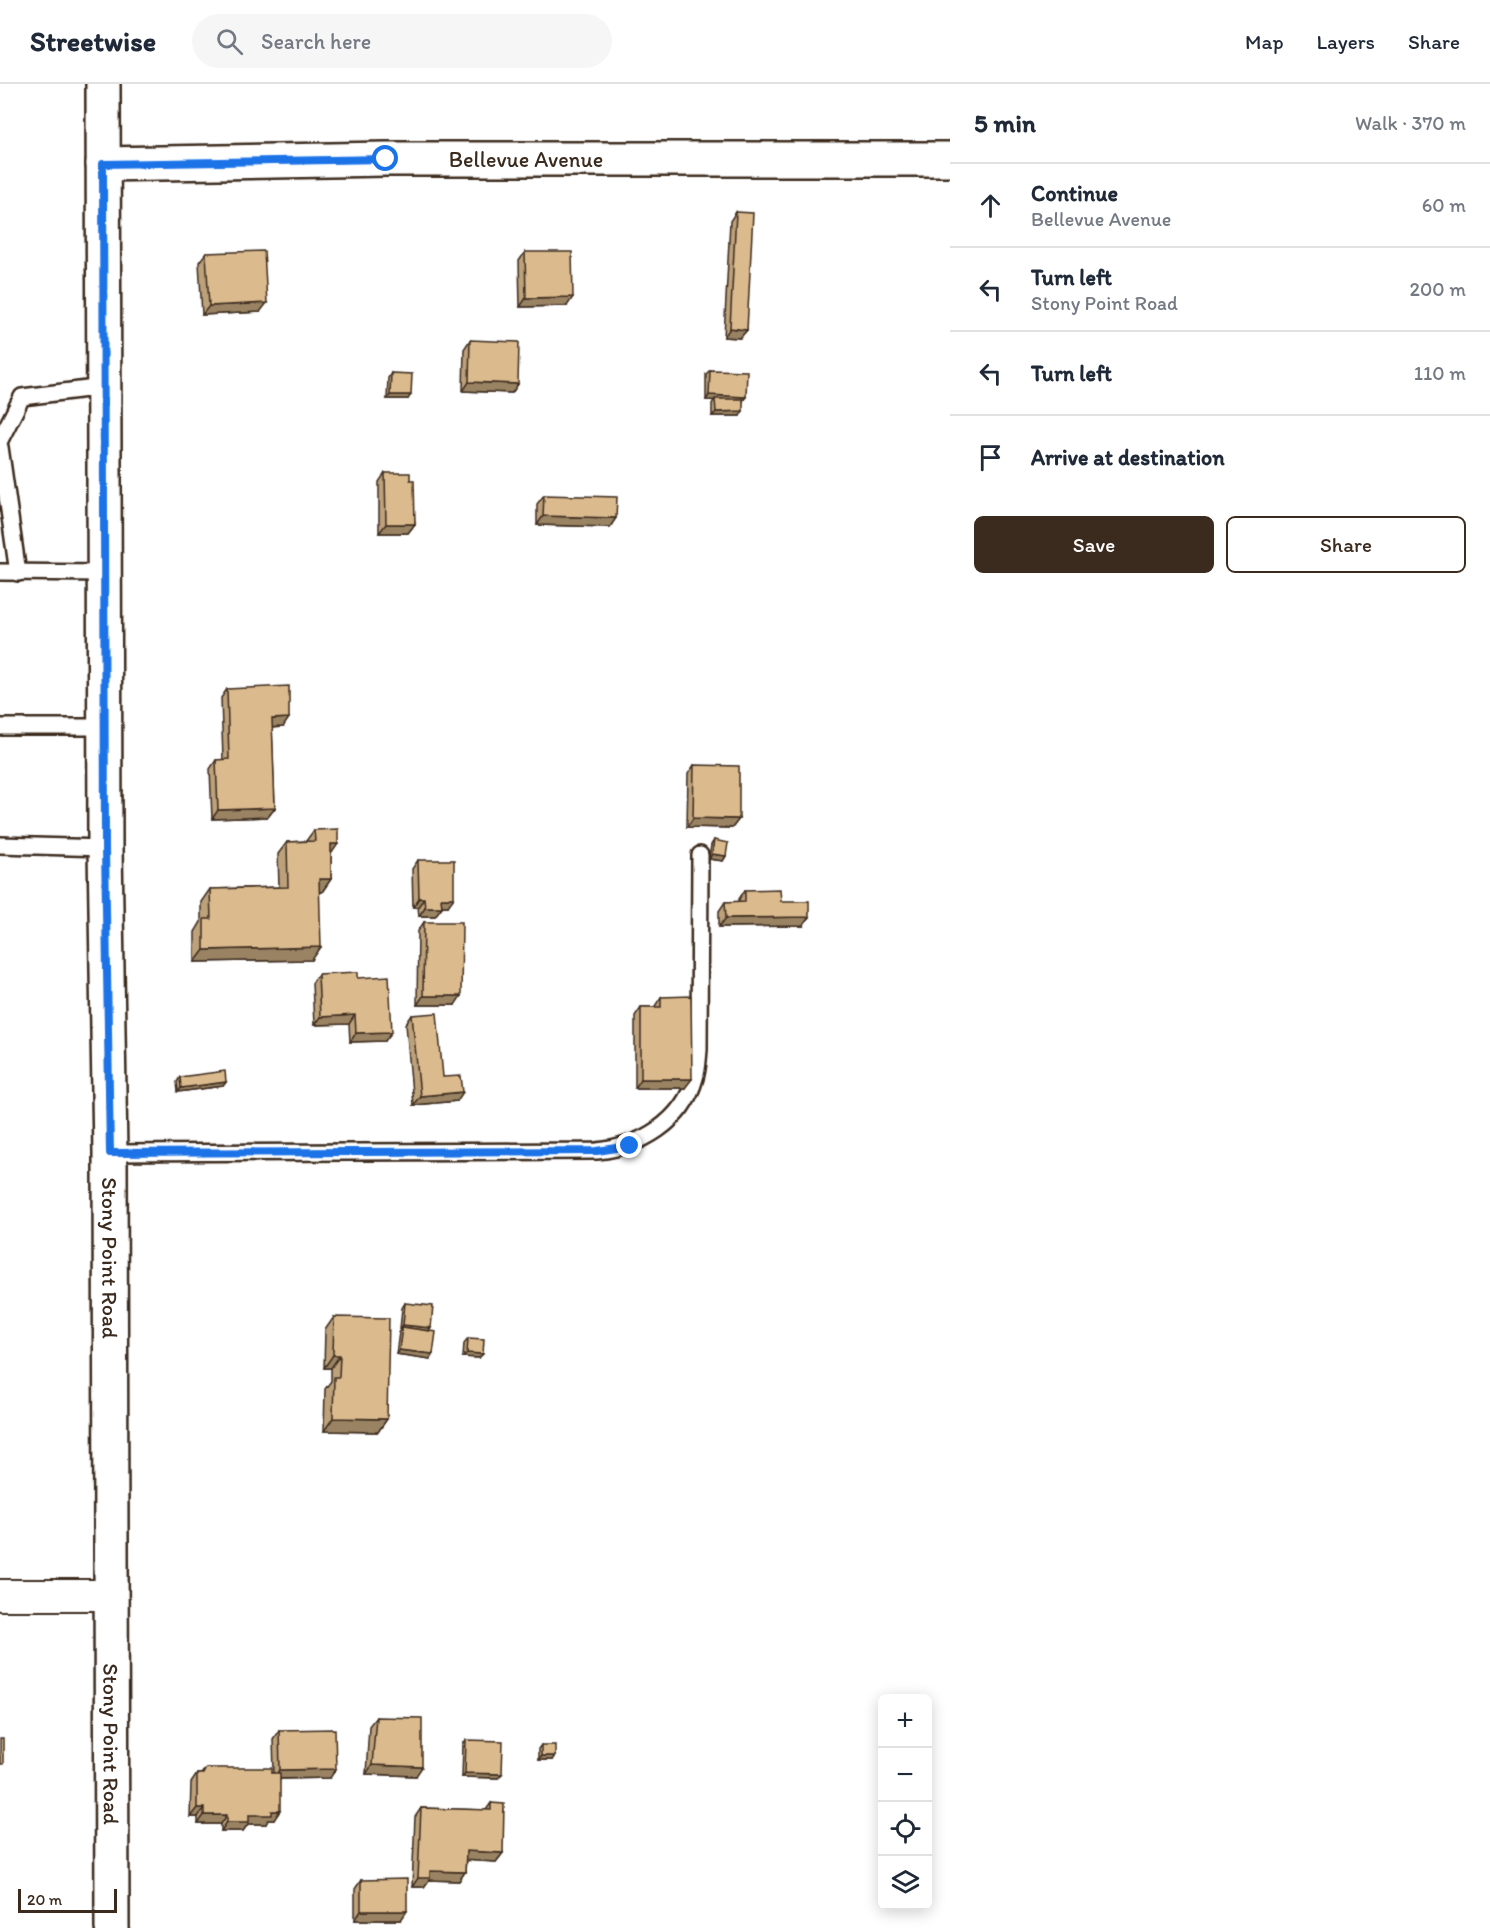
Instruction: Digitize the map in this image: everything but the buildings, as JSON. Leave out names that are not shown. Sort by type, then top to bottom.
[{"type":"main road","name":"Stony Point Road","points":[[103,84],[112,1928]]},
{"type":"main road","name":"Bellevue Avenue","points":[[103,164],[386,159],[950,159]]},
{"type":"street","points":[[0,1595],[110,1595]]},
{"type":"lane","points":[[0,440],[22,397],[104,387]]},
{"type":"lane","points":[[0,447],[18,573]]},
{"type":"lane","points":[[0,572],[105,573]]},
{"type":"lane","points":[[0,727],[106,727]]},
{"type":"lane","points":[[0,845],[105,848]]},
{"type":"lane","points":[[110,1153],[597,1151],[630,1146],[646,1138],[680,1109],[696,1077],[699,1050],[700,855]]},
{"type":"route","points":[[386,159],[103,164],[105,848],[110,1153],[597,1151],[630,1146]]}]
